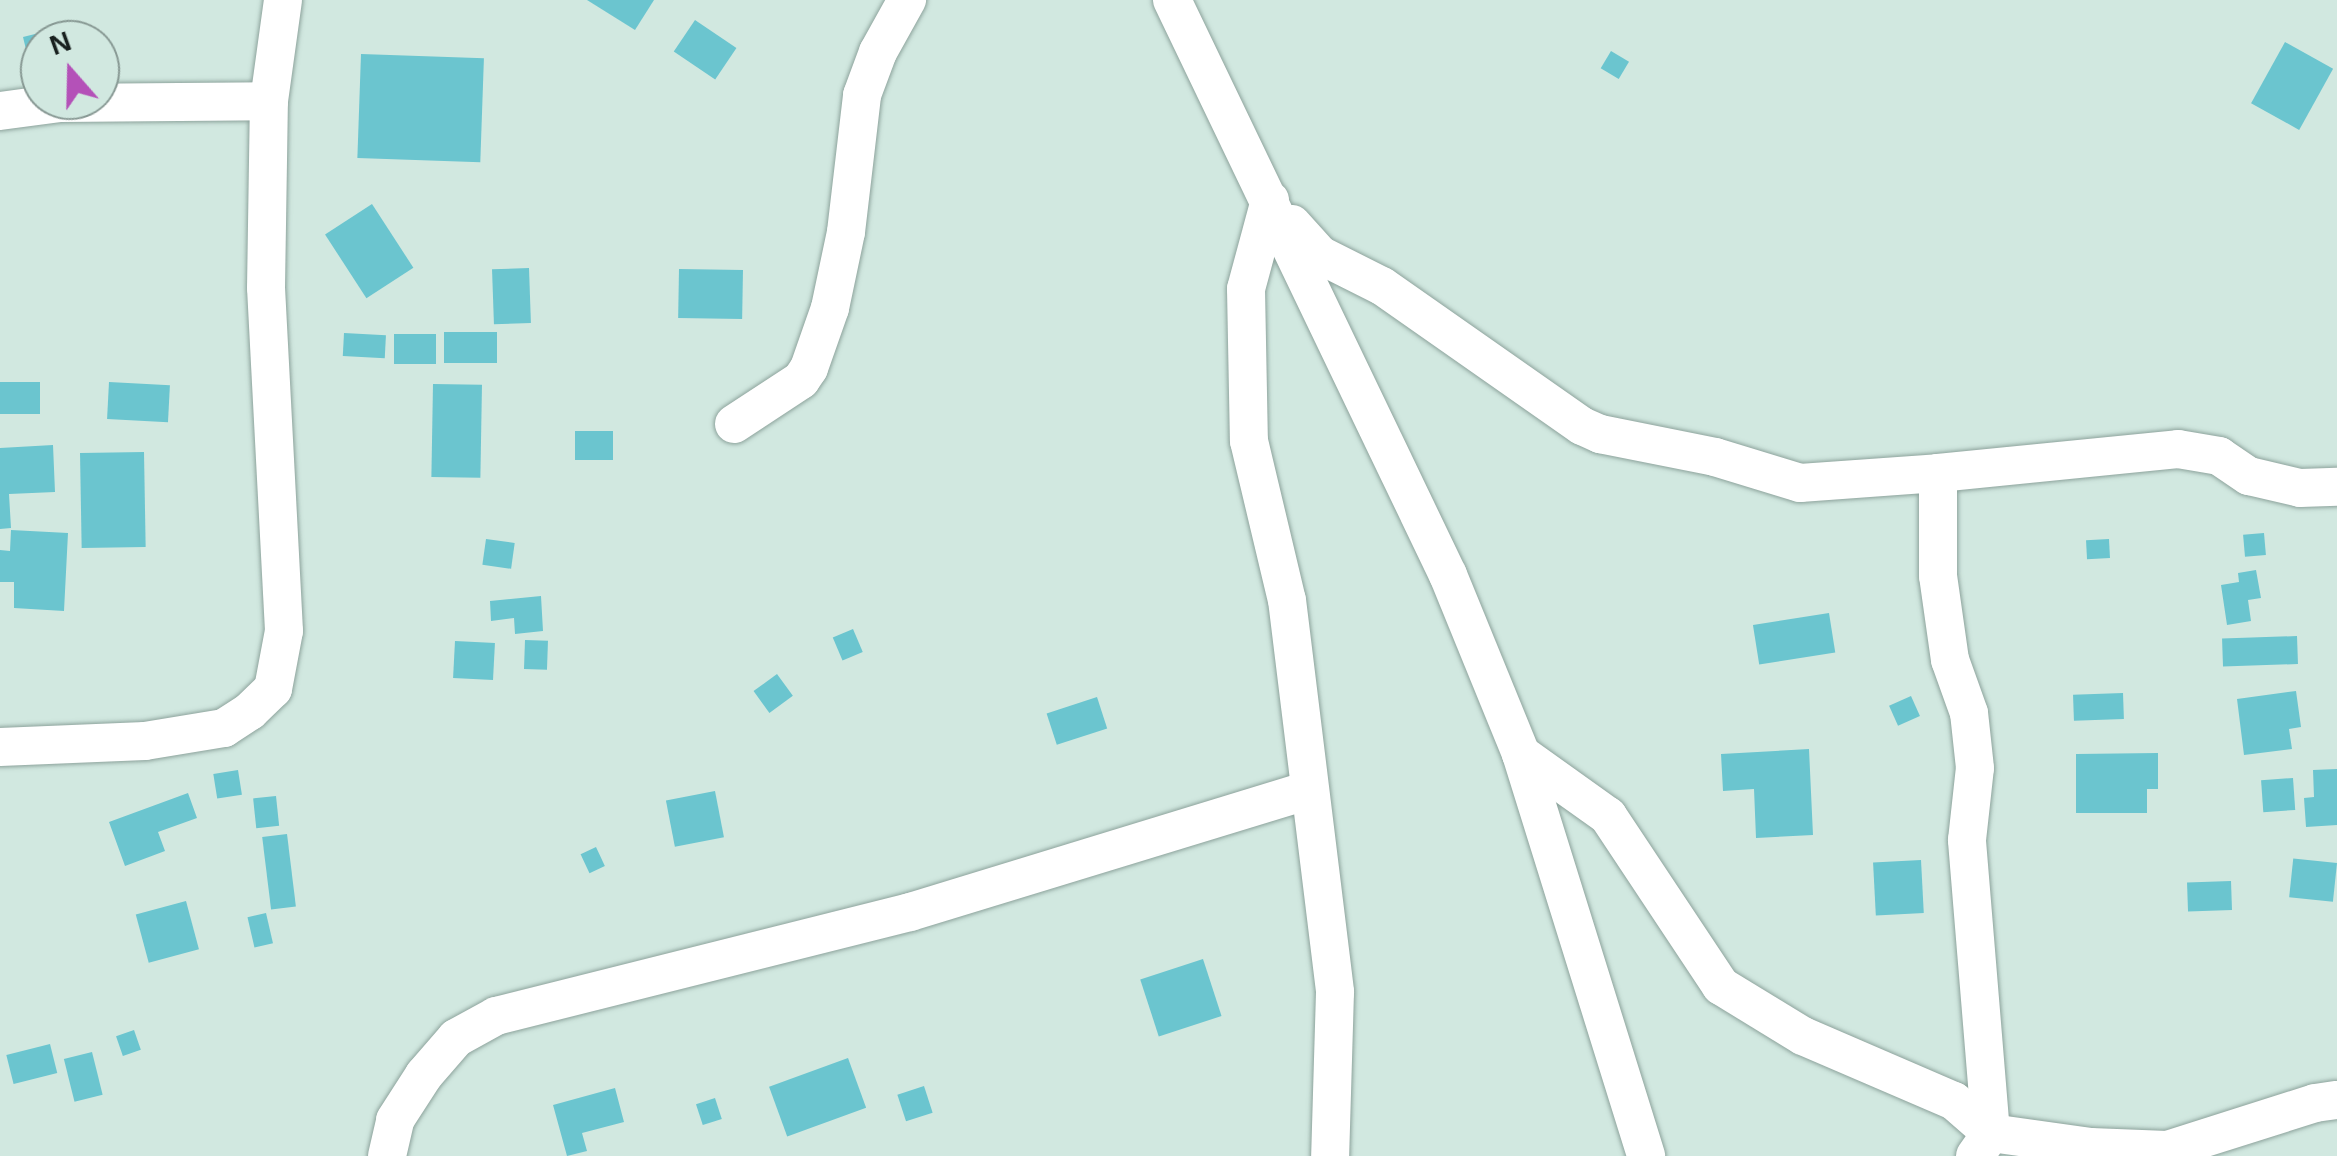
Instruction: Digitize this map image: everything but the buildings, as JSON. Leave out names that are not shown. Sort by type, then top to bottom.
[{"type":"street","points":[[0,747],[145,741],[224,728],[250,712],[272,689],[284,631],[266,288],[269,101],[283,0]]},
{"type":"street","points":[[734,424],[800,380],[808,368],[830,308],[846,232],[862,96],[878,52],[907,0]]},
{"type":"street","points":[[1172,0],[1448,575],[1521,754],[1646,1156]]},
{"type":"street","points":[[0,112],[60,104],[269,101]]},
{"type":"street","points":[[1270,200],[1320,255],[1382,286],[1582,426],[1600,434],[1715,457],[1800,483],[2178,450],[2219,456],[2249,476],[2300,488],[2337,488]]},
{"type":"street","points":[[1270,200],[1246,289],[1248,441],[1287,600],[1335,992],[1330,1156]]},
{"type":"street","points":[[1938,473],[1938,576],[1950,660],[1969,713],[1975,768],[1967,840],[1983,1145]]},
{"type":"street","points":[[1521,754],[1608,816],[1721,986],[1803,1036],[1954,1101],[1983,1145]]},
{"type":"street","points":[[387,1156],[395,1120],[424,1075],[456,1038],[496,1016],[910,912],[1310,790]]},
{"type":"street","points":[[1983,1145],[2167,1150],[2315,1102],[2337,1100]]}]
